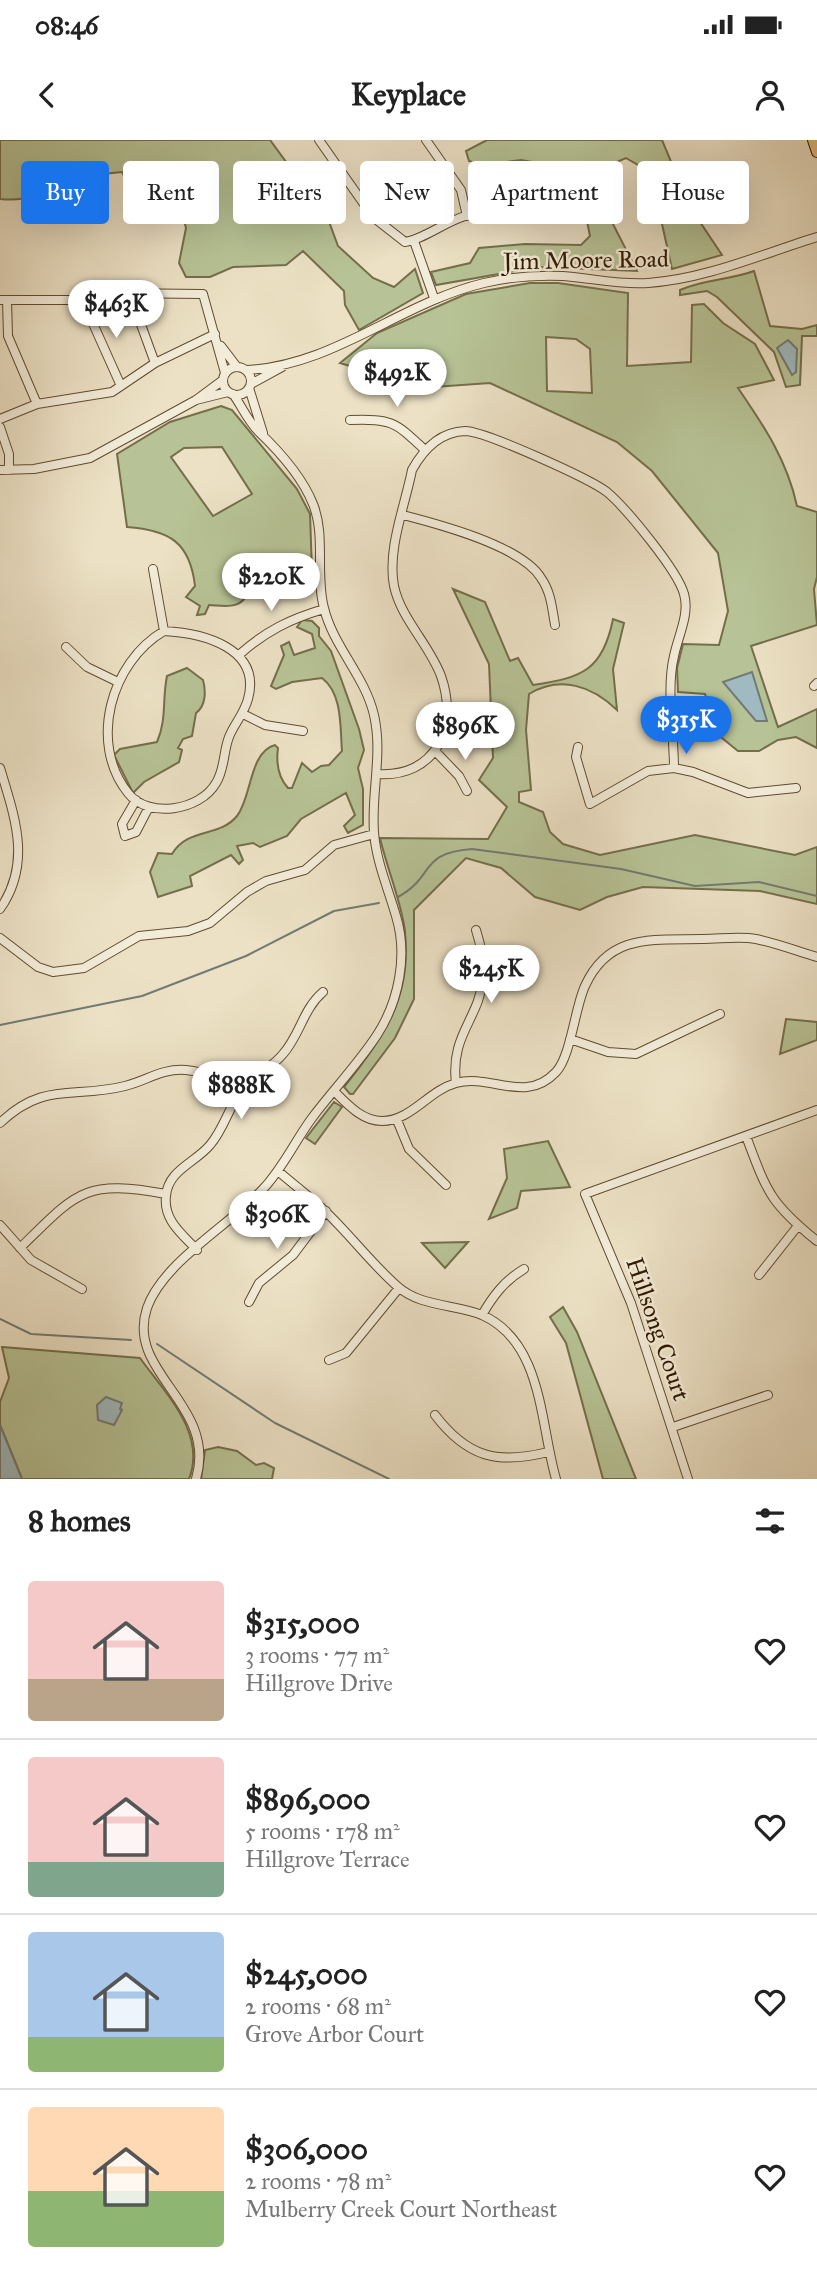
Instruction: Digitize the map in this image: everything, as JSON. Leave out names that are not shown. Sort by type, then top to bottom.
[{"type":"main road","points":[[813,140],[817,152]]},
{"type":"street","points":[[319,140],[373,217],[396,238],[405,242],[414,241],[436,227],[467,216],[461,190],[430,141]]},
{"type":"street","name":"Jim Moore Road","points":[[231,393],[242,394],[283,366],[341,346],[434,298],[487,282],[562,276],[649,283],[706,272],[817,237]]},
{"type":"street","points":[[414,241],[434,298]]},
{"type":"street","points":[[37,404],[8,336],[3,300],[88,300],[109,293],[203,294],[219,344],[224,376],[231,393],[258,431],[263,433]]},
{"type":"street","points":[[135,293],[136,311],[155,363]]},
{"type":"street","points":[[88,300],[91,319],[121,386]]},
{"type":"street","points":[[0,419],[37,404],[97,396],[121,386],[155,363],[215,334]]},
{"type":"street","points":[[196,1479],[201,1458],[196,1429],[148,1350],[145,1318],[155,1291],[164,1279],[256,1197],[278,1171],[310,1120],[379,1033],[391,1008],[401,971],[398,919],[382,874],[374,834],[378,739],[374,714],[324,609],[315,508],[297,475],[263,433],[242,368],[219,344]]},
{"type":"street","name":"Jim Moore Road","points":[[242,368],[283,366]]},
{"type":"street","points":[[0,427],[9,454],[4,470],[44,467],[90,457],[196,400],[224,376],[242,368]]},
{"type":"street","points":[[196,400],[231,393]]},
{"type":"street","points":[[350,420],[384,419],[399,426],[425,450]]},
{"type":"street","points":[[377,774],[396,775],[414,770],[436,752],[443,737],[444,688],[440,674],[394,587],[392,564],[412,470],[425,450],[436,440],[464,431],[491,436],[604,490],[676,575],[685,594],[685,614],[670,678],[674,768]]},
{"type":"street","points":[[403,515],[452,528],[525,561],[540,575],[550,595],[555,625]]},
{"type":"street","points":[[153,569],[164,631]]},
{"type":"street","points":[[240,654],[263,634],[288,620],[324,609]]},
{"type":"street","points":[[164,631],[181,632],[223,643],[240,654],[250,681],[249,697],[229,738],[223,768],[215,785],[196,800],[173,809],[149,807],[136,800],[115,772],[107,749],[108,718],[118,682],[141,648],[164,631]]},
{"type":"street","points":[[66,647],[87,667],[118,682]]},
{"type":"street","points":[[243,714],[265,725],[303,731]]},
{"type":"street","points":[[578,747],[576,757],[590,804],[648,771],[674,768],[693,772],[748,793],[796,788]]},
{"type":"street","points":[[436,752],[459,776],[467,791]]},
{"type":"street","points":[[0,768],[21,850],[18,873],[0,909]]},
{"type":"street","points":[[136,800],[122,824],[121,833],[125,836],[136,832],[149,807]]},
{"type":"street","points":[[0,938],[38,968],[53,972],[84,968],[139,936],[188,931],[210,923],[247,892],[266,881],[305,870],[334,845],[374,834]]},
{"type":"street","points":[[456,1083],[454,1060],[458,1040],[483,977],[476,930]]},
{"type":"street","points":[[334,1091],[348,1106],[378,1121],[397,1120],[431,1095],[456,1083],[477,1080],[516,1090],[539,1083],[558,1071],[584,986],[603,958],[632,941],[753,938],[817,957]]},
{"type":"street","points":[[197,1250],[173,1225],[166,1212],[166,1195],[173,1176],[208,1148],[219,1133],[240,1092],[283,1055],[310,1003],[323,992]]},
{"type":"street","points":[[569,1039],[608,1052],[636,1054],[720,1014]]},
{"type":"street","points":[[0,1123],[18,1106],[34,1098],[54,1093],[122,1087],[165,1071],[203,1073],[240,1092]]},
{"type":"street","points":[[817,1110],[746,1136],[772,1200],[797,1227],[817,1241]]},
{"type":"street","points":[[397,1120],[409,1149],[446,1185]]},
{"type":"street","name":"Hillsong Court","points":[[688,1479],[631,1303],[585,1194],[746,1136]]},
{"type":"street","points":[[278,1171],[326,1211],[399,1288],[419,1299],[482,1315],[501,1327],[517,1344],[531,1367],[556,1479]]},
{"type":"street","points":[[20,1248],[64,1205],[93,1189],[130,1188],[166,1195]]},
{"type":"street","points":[[249,1302],[259,1283],[293,1255],[326,1211]]},
{"type":"street","points":[[0,1225],[44,1270],[82,1289]]},
{"type":"street","points":[[758,1275],[797,1227]]},
{"type":"street","points":[[482,1315],[493,1295],[510,1277],[524,1269]]},
{"type":"street","points":[[329,1360],[346,1353],[399,1288]]},
{"type":"street","points":[[673,1427],[768,1395]]},
{"type":"street","points":[[435,1415],[449,1433],[465,1446],[486,1455],[510,1460],[548,1452]]},
{"type":"green space","points":[[0,140],[270,140],[285,161],[233,161],[233,224],[330,224],[338,246],[373,278],[394,287],[415,269],[423,293],[359,330],[345,305],[344,291],[303,251],[286,265],[233,267],[210,277],[186,277],[179,263],[185,224],[219,224],[219,161],[123,161],[123,174],[109,173],[109,161],[21,161],[21,198],[0,199]]},
{"type":"green space","points":[[487,140],[662,140],[671,161],[637,161],[637,164],[626,158],[619,161],[469,161],[466,151]]},
{"type":"green space","points":[[588,224],[613,224],[637,271],[538,267],[436,285],[431,272],[470,263],[479,248],[525,244],[581,245],[590,236]]},
{"type":"green space","points":[[662,224],[701,224],[722,255],[672,269]]},
{"type":"green space","points":[[754,271],[770,326],[802,329],[817,325],[817,336],[802,336],[800,385],[786,387],[774,352],[717,297],[707,291],[680,295],[680,290],[689,286]]},
{"type":"green space","points":[[530,283],[558,283],[628,293],[627,366],[691,362],[692,305],[704,304],[723,323],[755,344],[774,380],[738,388],[781,458],[797,506],[817,512],[817,577],[814,589],[817,625],[751,646],[778,727],[817,709],[817,748],[796,737],[778,740],[759,751],[738,751],[717,734],[705,694],[678,692],[677,668],[683,644],[719,645],[728,611],[718,553],[652,471],[617,442],[490,383],[434,387],[423,353],[395,361],[389,378],[340,363],[377,333],[466,294]],"holes":[[[546,337],[576,339],[590,349],[592,393],[547,391]]]},
{"type":"green space","points":[[221,406],[232,410],[297,489],[310,514],[310,580],[295,576],[290,569],[268,587],[249,591],[238,604],[209,605],[205,614],[197,615],[200,606],[186,597],[195,586],[188,559],[182,549],[166,535],[127,527],[117,454],[170,422]],"holes":[[[222,447],[252,494],[213,516],[171,457],[184,448]]]},
{"type":"green space","points":[[453,589],[485,602],[510,661],[518,658],[533,685],[565,679],[588,668],[603,650],[613,619],[624,623],[613,669],[617,710],[587,689],[576,686],[553,685],[529,694],[526,730],[531,790],[519,792],[519,802],[543,812],[550,832],[563,844],[600,855],[695,835],[795,855],[817,847],[817,904],[760,891],[643,887],[607,897],[580,910],[535,897],[501,868],[466,858],[414,910],[414,999],[395,1038],[353,1094],[350,1094],[344,1087],[371,1052],[392,1016],[404,977],[404,922],[380,838],[488,839],[507,807],[479,780],[493,758],[489,664]]},
{"type":"green space","points":[[302,620],[312,621],[319,628],[319,636],[331,651],[359,729],[364,750],[358,768],[363,789],[363,825],[348,833],[344,826],[355,815],[346,793],[301,819],[287,836],[260,847],[253,843],[237,846],[243,860],[239,864],[231,855],[190,876],[192,886],[158,897],[150,872],[158,853],[172,854],[186,840],[230,823],[242,808],[260,756],[267,749],[275,745],[278,748],[278,770],[288,788],[292,788],[302,763],[312,772],[321,766],[329,765],[342,751],[337,702],[329,685],[322,678],[292,682],[276,689],[271,686],[284,655],[281,646],[289,642],[294,655],[315,648],[312,634],[297,627]]},
{"type":"green space","points":[[187,668],[203,680],[205,689],[203,702],[196,713],[192,736],[183,739],[178,748],[182,750],[179,762],[144,782],[133,793],[114,755],[120,749],[157,742],[162,725],[167,676]]},
{"type":"green space","points":[[786,1019],[817,1022],[817,1040],[780,1054]]},
{"type":"green space","points":[[334,1102],[342,1107],[315,1144],[306,1138]]},
{"type":"green space","points":[[548,1141],[570,1187],[521,1191],[517,1208],[489,1219],[507,1178],[504,1149]]},
{"type":"green space","points":[[468,1242],[445,1268],[422,1243]]},
{"type":"green space","points":[[563,1307],[577,1332],[636,1479],[603,1479],[566,1343],[550,1317]]},
{"type":"green space","points":[[2,1347],[140,1358],[181,1414],[188,1430],[193,1462],[189,1479],[22,1479],[0,1425],[0,1402],[9,1378]]},
{"type":"green space","points":[[218,1447],[237,1451],[256,1465],[264,1463],[274,1468],[272,1479],[201,1479],[205,1450]]},
{"type":"water","points":[[788,340],[797,349],[796,372],[792,375],[777,348]]},
{"type":"water","points":[[752,672],[767,721],[756,721],[723,682]]},
{"type":"water","points":[[106,1397],[122,1403],[122,1410],[114,1425],[98,1420],[97,1405]]},
{"type":"water","points":[[0,1425],[22,1479],[0,1479]]},
{"type":"waterway","points":[[398,897],[410,889],[435,860],[455,851],[472,849],[621,869],[695,886],[759,882],[817,896]]},
{"type":"waterway","points":[[0,1025],[142,996],[246,956],[334,911],[379,903]]},
{"type":"waterway","points":[[0,1319],[31,1334],[131,1340]]},
{"type":"waterway","points":[[157,1344],[275,1423],[389,1479]]}]
